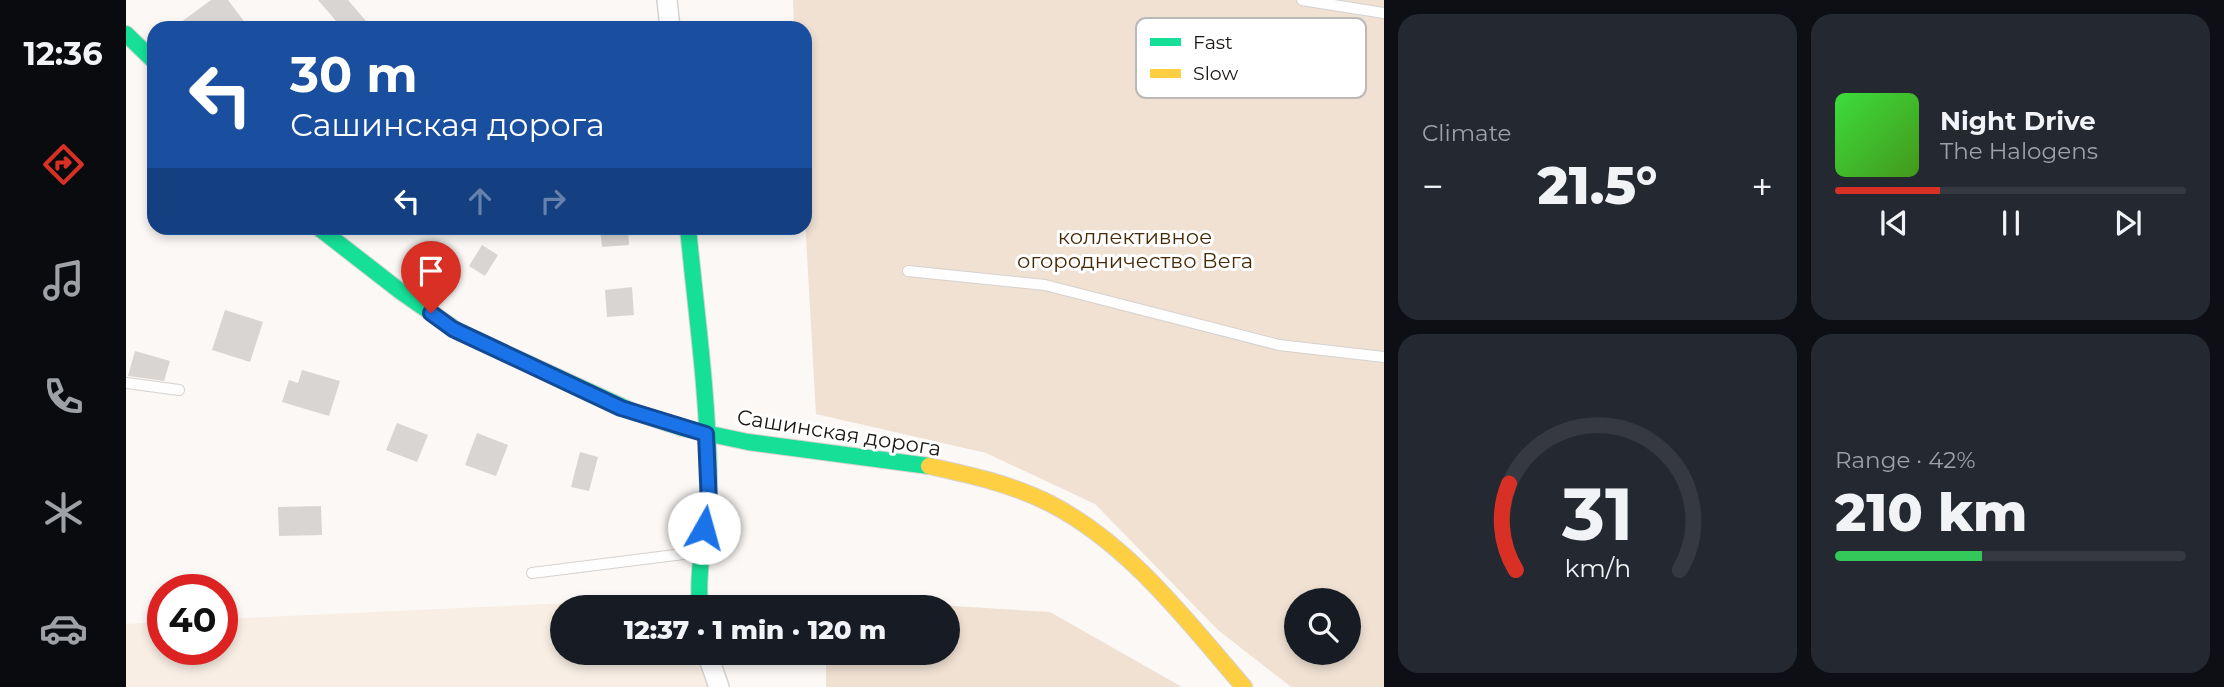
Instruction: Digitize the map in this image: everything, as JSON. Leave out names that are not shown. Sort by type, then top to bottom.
[{"type":"street","points":[[667,0],[669,21]]},
{"type":"street","points":[[126,34],[147,54]]},
{"type":"street","name":"Сашинская дорога","points":[[327,235],[453,329],[621,408],[706,434],[910,464],[989,480],[1050,504],[1110,541],[1170,603],[1244,687]]},
{"type":"street","points":[[689,235],[706,434],[709,504],[700,552],[700,595]]},
{"type":"street","points":[[711,665],[719,687]]},
{"type":"lane","points":[[1302,0],[1384,13]]},
{"type":"lane","points":[[908,271],[1045,285],[1279,345],[1384,357]]},
{"type":"lane","points":[[126,383],[179,390]]},
{"type":"lane","points":[[532,573],[700,552]]},
{"type":"shaded area","points":[[550,604],[550,665],[708,665],[711,687],[126,687],[126,624],[147,623],[147,665],[238,665],[238,618]]},
{"type":"green space","name":"коллективное огородничество Вега","points":[[793,0],[1384,0],[1384,687],[1291,687],[1218,630],[1095,504],[986,453],[816,414],[806,235],[812,235],[812,21],[794,21]]},
{"type":"green space","points":[[960,606],[1050,612],[1182,687],[826,687],[826,665],[960,665]]},
{"type":"building","points":[[211,0],[228,0],[244,21],[182,21]]},
{"type":"building","points":[[318,0],[348,0],[366,21],[336,21]]},
{"type":"building","points":[[601,235],[628,235],[629,245],[602,247]]},
{"type":"building","points":[[482,245],[498,255],[485,276],[469,266]]},
{"type":"building","points":[[432,269],[445,279],[435,293],[422,283]]},
{"type":"building","points":[[632,287],[634,315],[607,317],[605,290]]},
{"type":"building","points":[[225,310],[263,322],[250,362],[212,350]]},
{"type":"building","points":[[135,351],[170,361],[164,381],[128,376]]},
{"type":"building","points":[[302,370],[340,381],[329,416],[282,402],[289,380],[298,383]]},
{"type":"building","points":[[397,423],[428,435],[417,462],[386,450]]},
{"type":"building","points":[[477,433],[508,445],[496,476],[465,465]]},
{"type":"building","points":[[580,452],[598,457],[589,491],[571,487]]},
{"type":"building","points":[[321,506],[322,535],[279,536],[278,507]]},
{"type":"traffic: fast","points":[[126,34],[147,54]]},
{"type":"traffic: fast","points":[[328,235],[400,291],[459,332],[634,412],[682,428],[748,442],[929,466]]},
{"type":"traffic: fast","points":[[689,235],[704,385],[709,479],[699,595]]},
{"type":"traffic: slow","points":[[929,466],[1021,491],[1080,521],[1156,586],[1244,687]]},
{"type":"route","points":[[431,313],[453,329],[621,408],[706,434],[709,504],[704,528]]}]
